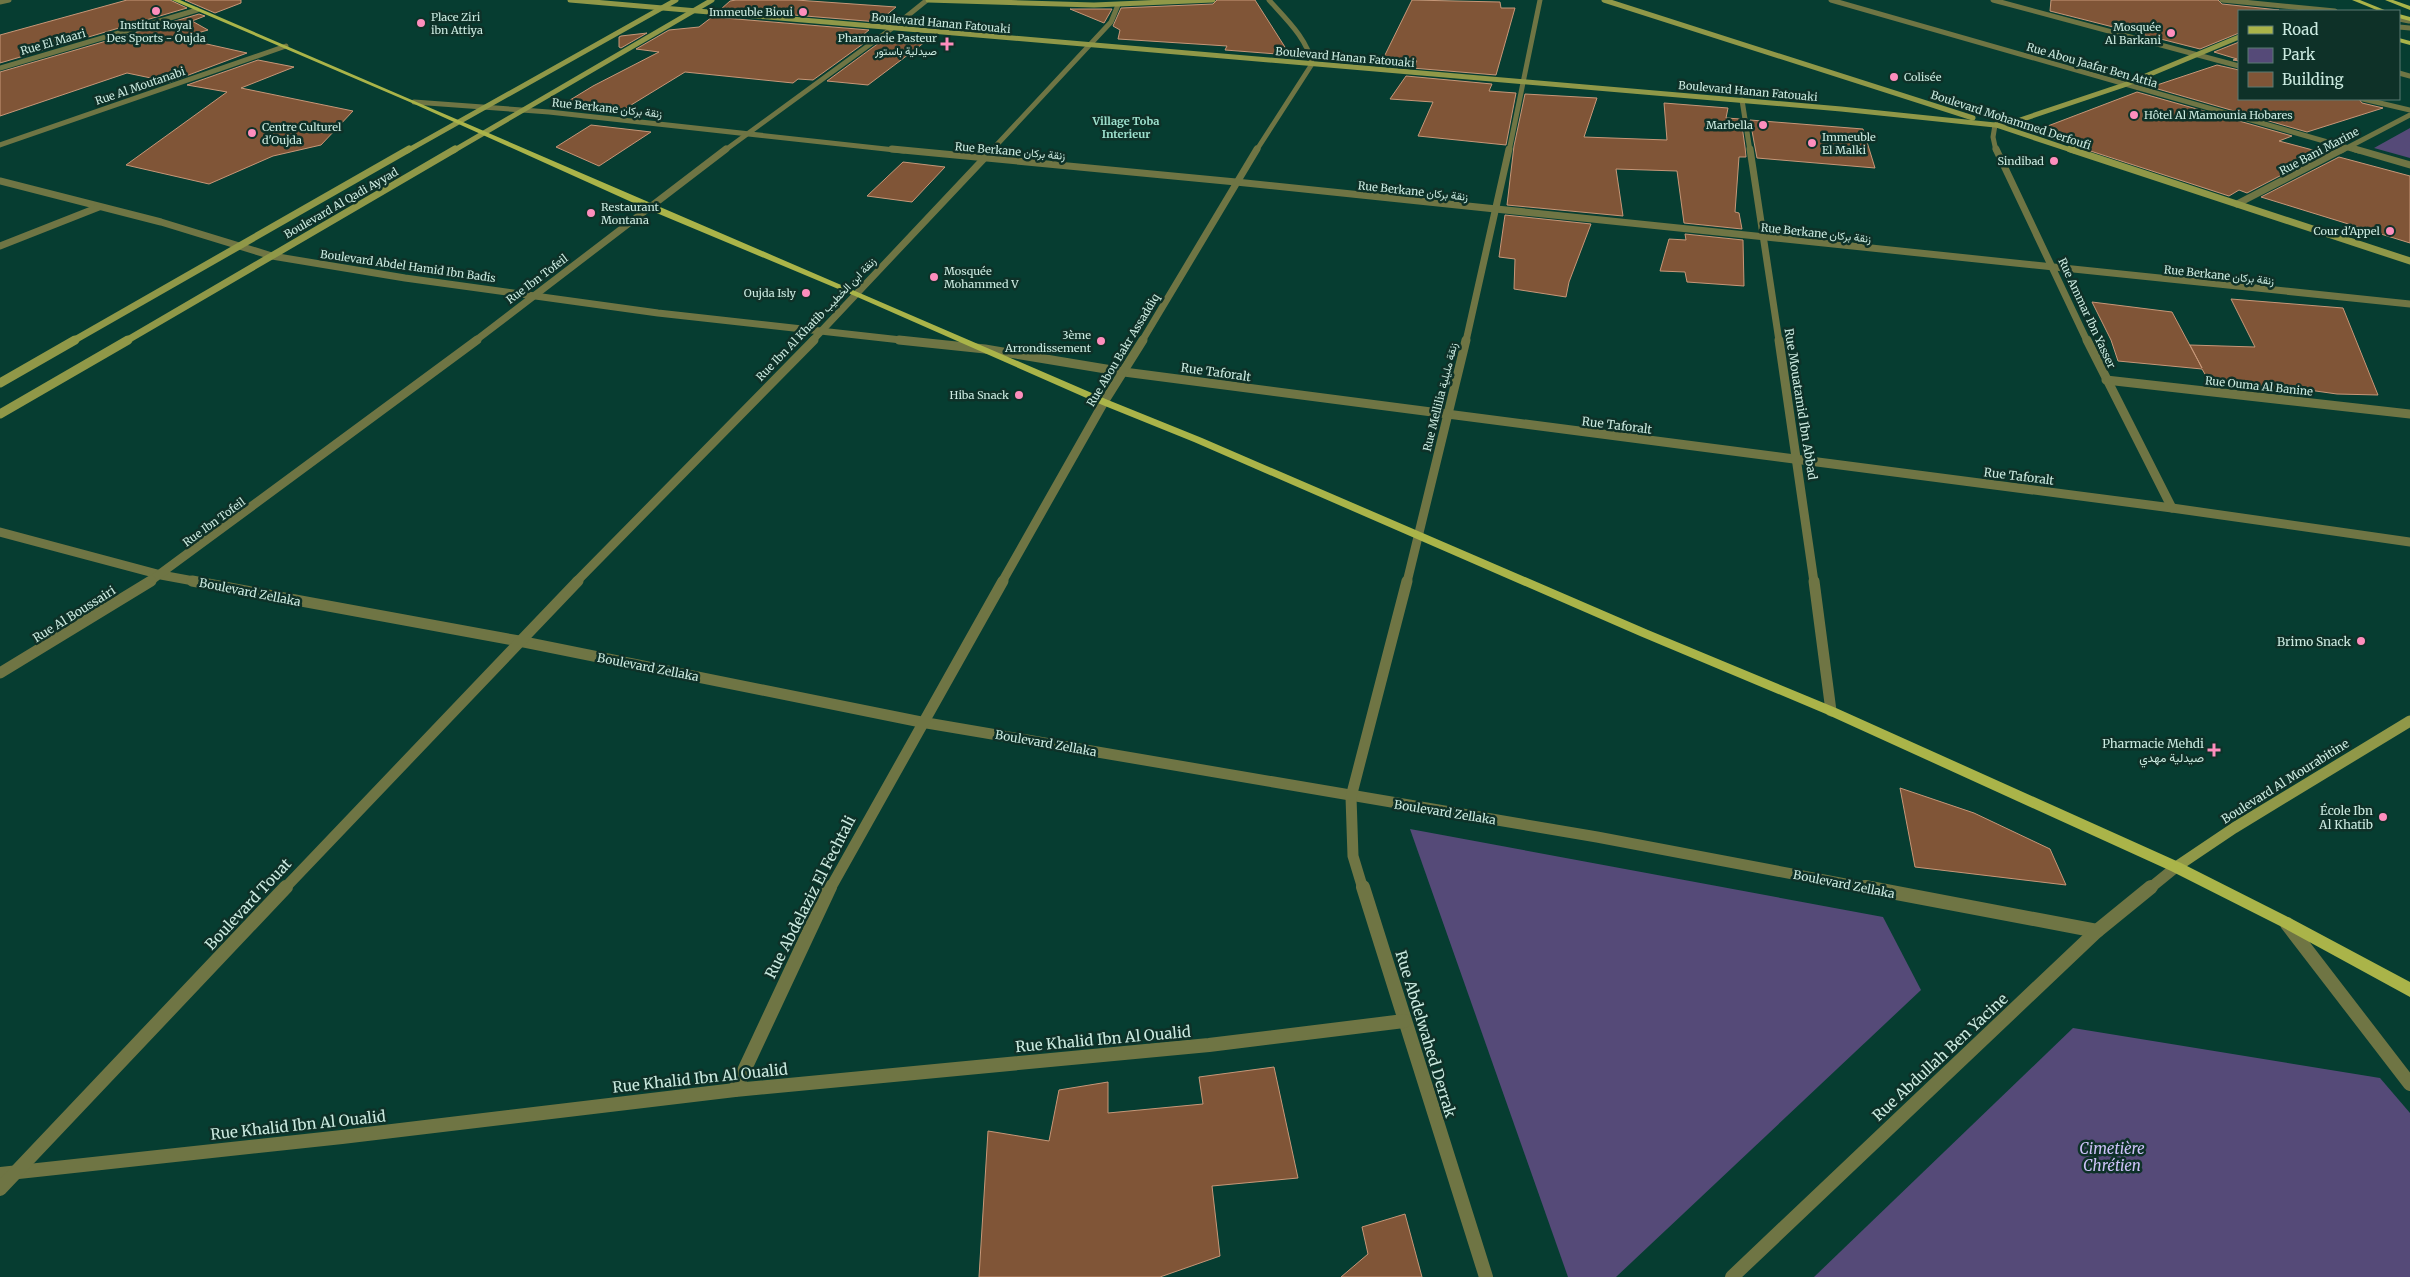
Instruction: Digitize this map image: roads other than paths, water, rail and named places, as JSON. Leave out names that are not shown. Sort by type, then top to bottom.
[{"type":"main road","points":[[175,0],[414,102],[650,208],[858,294],[1104,402],[1198,440],[1419,534],[1644,633],[1831,711],[2176,867],[2287,923],[2410,990]]},
{"type":"main road","points":[[2355,0],[2381,10]]},
{"type":"main road","points":[[2388,0],[2410,8]]},
{"type":"main road","points":[[2363,10],[2366,4]]},
{"type":"street","points":[[0,2],[9,0]]},
{"type":"street","name":"Boulevard Hanan Fatouaki","points":[[570,0],[1086,46],[1742,100],[1995,125]]},
{"type":"street","name":"Boulevard Al Qadi Ayyad","points":[[0,383],[240,244],[676,0]]},
{"type":"street","name":"Boulevard Al Qadi Ayyad","points":[[0,414],[712,0]]},
{"type":"street","points":[[927,0],[1118,5],[1213,0]]},
{"type":"street","name":"Rue Ibn Tofeil","points":[[160,575],[398,400],[747,133],[891,29],[927,0]]},
{"type":"street","points":[[1042,0],[1050,4]]},
{"type":"street","points":[[1161,3],[1174,0]]},
{"type":"street","points":[[1269,0],[1292,27],[1313,57],[1312,64]]},
{"type":"street","name":"Rue Mellilia زنقة مليلية","points":[[1351,797],[1419,534],[1496,209],[1523,82],[1529,44],[1540,0]]},
{"type":"street","name":"Boulevard Mohammed Derfoufi","points":[[1604,0],[1995,125],[2410,261]]},
{"type":"street","name":"Rue Abou Jaafar Ben Attia","points":[[1831,0],[2410,166]]},
{"type":"street","points":[[1993,0],[2238,66]]},
{"type":"street","points":[[2221,0],[2272,10]]},
{"type":"street","points":[[2221,0],[2325,10]]},
{"type":"street","name":"Rue Ibn Al Khatib زنقة ابن الخطيب","points":[[519,640],[858,294],[1086,46],[1111,22],[1118,5]]},
{"type":"street","name":"Rue El Maari","points":[[0,68],[197,10]]},
{"type":"street","points":[[1995,125],[2017,121],[2124,85],[2238,37]]},
{"type":"street","name":"Rue Al Moutanabi","points":[[0,145],[286,46]]},
{"type":"street","name":"Rue Abou Bakr Assaddiq","points":[[922,722],[1104,402],[1124,372],[1236,182],[1312,64]]},
{"type":"street","name":"Rue Mouatamid Ibn Abbad","points":[[1742,100],[1798,461],[1831,711]]},
{"type":"street","points":[[2368,100],[2410,110]]},
{"type":"street","name":"Rue Berkane زنقة بركان","points":[[414,102],[747,133],[982,159],[1236,182],[2410,304]]},
{"type":"street","name":"Rue Bani Marine","points":[[2237,204],[2410,115]]},
{"type":"street","name":"Rue Ammar Ibn Yasser","points":[[1995,125],[1992,133],[1998,155],[2054,268],[2106,380],[2172,508]]},
{"type":"street","name":"Boulevard Abdel Hamid Ibn Badis","points":[[0,181],[161,222],[240,244],[272,256],[405,278],[535,294],[658,313],[821,331]]},
{"type":"street","points":[[0,246],[99,207]]},
{"type":"street","name":"Rue Taforalt","points":[[821,331],[985,349],[1124,372],[1798,461],[2172,508],[2410,542]]},
{"type":"street","name":"Rue Ouma Al Banine","points":[[2106,380],[2410,414]]},
{"type":"street","name":"Boulevard Zellaka","points":[[0,532],[160,575],[358,613],[519,640],[922,722],[1351,797],[1597,837],[2097,931]]},
{"type":"street","name":"Rue Al Boussairi","points":[[0,674],[160,575]]},
{"type":"street","name":"Boulevard Touat","points":[[0,1189],[519,640]]},
{"type":"street","name":"Boulevard Al Mourabitine","points":[[2176,867],[2234,828],[2410,721]]},
{"type":"street","name":"Rue Abdelaziz El Fechtali","points":[[734,1090],[833,882],[922,722]]},
{"type":"street","name":"Rue Abdelwahed Derrak","points":[[1351,797],[1353,856],[1486,1277]]},
{"type":"street","name":"Rue Abdullah Ben Yacine","points":[[1732,1277],[2097,931],[2176,867]]},
{"type":"street","points":[[2287,923],[2410,1084]]},
{"type":"street","name":"Rue Khalid Ibn Al Oualid","points":[[0,1174],[342,1137],[734,1090],[1209,1045],[1404,1021]]},
{"type":"place","name":"Institut Royal Des Sports - Oujda","points":[[156,11]]},
{"type":"place","name":"Immeuble Bioui","points":[[803,12]]},
{"type":"place","name":"Place Ziri ibn Attiya","points":[[421,23]]},
{"type":"place","name":"Mosquée Al Barkani","points":[[2171,33]]},
{"type":"place","name":"Pharmacie Pasteur صيدلية باستور","points":[[947,44]]},
{"type":"place","name":"Colisée","points":[[1894,77]]},
{"type":"place","name":"Hôtel Al Mamounia Hobares","points":[[2134,115]]},
{"type":"place","name":"Marbella","points":[[1763,125]]},
{"type":"place","name":"Centre Culturel d'Oujda","points":[[252,133]]},
{"type":"place","name":"Immeuble El Malki","points":[[1812,143]]},
{"type":"place","name":"Sindibad","points":[[2054,161]]},
{"type":"place","name":"Restaurant Montana","points":[[591,213]]},
{"type":"place","name":"Cour d'Appel","points":[[2390,231]]},
{"type":"place","name":"Mosquée Mohammed V","points":[[934,277]]},
{"type":"place","name":"Oujda Isly","points":[[806,293]]},
{"type":"place","name":"3ème Arrondissement","points":[[1101,341]]},
{"type":"place","name":"Hiba Snack","points":[[1019,395]]},
{"type":"place","name":"Brimo Snack","points":[[2361,641]]},
{"type":"place","name":"Pharmacie Mehdi صيدلية مهدي","points":[[2214,750]]},
{"type":"place","name":"École Ibn Al Khatib","points":[[2383,817]]},
{"type":"district","name":"Village Toba Interieur","points":[[1126,127]]},
{"type":"park label","name":"Cimetière Chrétien","points":[[2112,1156]]}]
